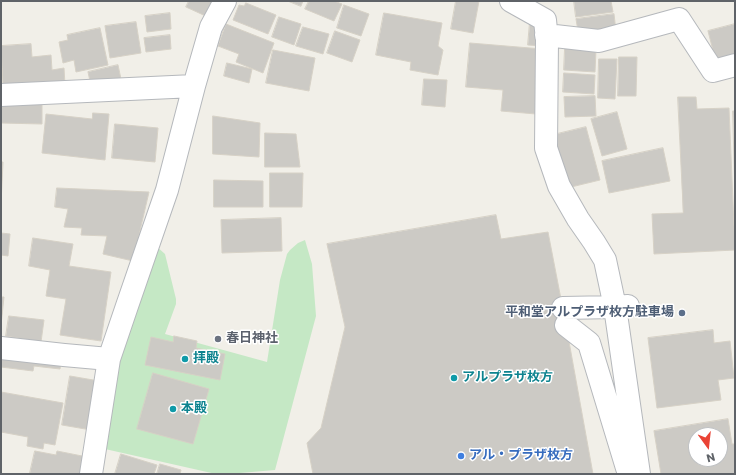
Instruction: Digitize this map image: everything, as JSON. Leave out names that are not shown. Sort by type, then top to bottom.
[{"type":"street","points":[[91,474],[110,359],[167,190],[194,86],[212,27],[225,1]]},
{"type":"street","points":[[511,1],[545,20],[546,148],[559,186],[578,219],[605,260],[621,307],[639,474]]},
{"type":"street","points":[[546,36],[599,42],[679,19],[713,71],[735,65]]},
{"type":"street","points":[[1,96],[194,86]]},
{"type":"street","points":[[621,307],[565,316],[588,343],[628,469],[631,474]]},
{"type":"street","points":[[1,348],[110,359]]},
{"type":"green space","name":"春日神社","points":[[305,240],[312,264],[316,316],[275,470],[216,474],[105,449],[117,361],[156,246],[165,254],[176,299],[176,304],[165,334],[267,362],[280,280],[287,254],[298,243]]},
{"type":"building","points":[[189,1],[218,1],[210,18],[186,7]]},
{"type":"building","points":[[288,1],[303,1],[301,6]]},
{"type":"building","points":[[309,1],[334,1],[342,4],[334,21],[305,9]]},
{"type":"building","points":[[456,1],[479,1],[473,33],[451,29]]},
{"type":"building","points":[[574,1],[611,1],[613,12],[576,17]]},
{"type":"building","points":[[246,3],[276,15],[268,34],[233,20],[239,5],[244,6]]},
{"type":"building","points":[[344,5],[369,14],[361,36],[337,28]]},
{"type":"building","points":[[170,13],[171,29],[147,32],[145,16]]},
{"type":"building","points":[[384,13],[442,23],[438,46],[443,50],[438,75],[410,70],[411,62],[376,55]]},
{"type":"building","points":[[614,14],[616,31],[579,37],[576,19]]},
{"type":"building","points":[[279,17],[301,24],[294,45],[272,37]]},
{"type":"building","points":[[136,22],[141,53],[110,58],[105,26]]},
{"type":"building","points":[[530,22],[544,23],[542,46],[528,45]]},
{"type":"building","points":[[226,24],[274,43],[263,73],[236,62],[239,54],[218,46]]},
{"type":"building","points":[[735,24],[735,58],[716,62],[708,31]]},
{"type":"building","points":[[303,27],[329,34],[323,54],[296,46]]},
{"type":"building","points":[[100,28],[108,65],[76,72],[74,60],[63,63],[59,42],[68,40],[67,35]]},
{"type":"building","points":[[335,31],[360,40],[352,62],[327,53]]},
{"type":"building","points":[[170,35],[171,49],[146,52],[144,38]]},
{"type":"building","points":[[470,43],[542,49],[536,114],[501,111],[503,90],[466,87]]},
{"type":"building","points":[[31,44],[32,57],[51,55],[52,70],[64,68],[65,85],[3,85],[1,46]]},
{"type":"building","points":[[565,48],[596,50],[595,72],[564,70]]},
{"type":"building","points":[[273,50],[315,58],[309,91],[266,83]]},
{"type":"building","points":[[619,57],[637,57],[636,96],[618,96]]},
{"type":"building","points":[[599,59],[617,59],[615,99],[598,98]]},
{"type":"building","points":[[227,63],[252,69],[249,83],[224,76]]},
{"type":"building","points":[[118,65],[121,79],[91,86],[88,72]]},
{"type":"building","points":[[564,73],[595,75],[594,94],[563,92]]},
{"type":"building","points":[[424,79],[447,80],[445,107],[422,105]]},
{"type":"building","points":[[595,96],[596,116],[565,117],[564,97]]},
{"type":"building","points":[[678,97],[696,97],[697,109],[729,108],[735,250],[654,254],[652,214],[683,213]]},
{"type":"building","points":[[1,103],[42,104],[42,124],[1,123]]},
{"type":"building","points":[[733,111],[735,111],[735,195]]},
{"type":"building","points":[[617,112],[627,149],[602,156],[591,119]]},
{"type":"building","points":[[93,113],[109,114],[105,160],[42,153],[46,114],[92,119]]},
{"type":"building","points":[[213,116],[260,123],[259,157],[213,154]]},
{"type":"building","points":[[115,124],[158,128],[155,162],[112,158]]},
{"type":"building","points":[[586,127],[600,180],[567,188],[553,135]]},
{"type":"building","points":[[265,133],[296,134],[300,167],[265,167]]},
{"type":"building","points":[[663,148],[670,181],[609,193],[602,161]]},
{"type":"building","points":[[1,162],[3,162],[1,204]]},
{"type":"building","points":[[270,173],[303,173],[302,207],[270,207]]},
{"type":"building","points":[[214,180],[263,181],[263,207],[214,207]]},
{"type":"building","points":[[57,188],[149,192],[133,261],[103,254],[107,236],[81,235],[82,228],[64,227],[68,209],[55,207]]},
{"type":"building","name":"アルプラザ枚方","points":[[496,215],[501,239],[548,232],[593,474],[313,474],[307,443],[321,428],[345,327],[327,244]]},
{"type":"building","points":[[281,218],[282,251],[222,253],[221,220]]},
{"type":"building","points":[[1,233],[10,234],[8,256],[1,255]]},
{"type":"building","points":[[33,238],[73,244],[69,266],[111,272],[101,341],[60,335],[66,299],[46,296],[50,270],[29,266]]},
{"type":"building","points":[[1,297],[4,297],[1,325]]},
{"type":"building","points":[[9,316],[44,320],[41,342],[6,336]]},
{"type":"building","points":[[713,330],[714,343],[730,341],[734,378],[718,380],[721,400],[657,408],[648,338]]},
{"type":"building","name":"拝殿","points":[[174,336],[197,341],[196,348],[225,354],[220,380],[145,365],[151,337],[173,342]]},
{"type":"building","points":[[1,352],[62,358],[60,369],[34,366],[33,371],[1,367]]},
{"type":"building","name":"本殿","points":[[153,373],[209,389],[193,444],[137,429]]},
{"type":"building","points":[[70,376],[99,381],[91,430],[62,425]]},
{"type":"building","points":[[1,392],[63,403],[55,445],[44,443],[43,449],[27,446],[28,437],[1,432]]},
{"type":"building","points":[[728,419],[732,444],[735,444],[735,474],[661,474],[654,431]]},
{"type":"building","points":[[35,451],[56,455],[57,451],[87,457],[84,474],[30,473]]},
{"type":"building","points":[[121,454],[157,465],[154,474],[115,474]]},
{"type":"building","points":[[160,464],[181,470],[180,474],[157,474]]},
{"type":"place","name":"平和堂アルプラザ枚方駐車場","points":[[682,313]]},
{"type":"place","name":"春日神社","points":[[218,339]]},
{"type":"place","name":"拝殿","points":[[185,359]]},
{"type":"place","name":"アルプラザ枚方","points":[[454,378]]},
{"type":"place","name":"本殿","points":[[173,409]]},
{"type":"place","name":"アル・プラザ枚方","points":[[461,456]]}]
